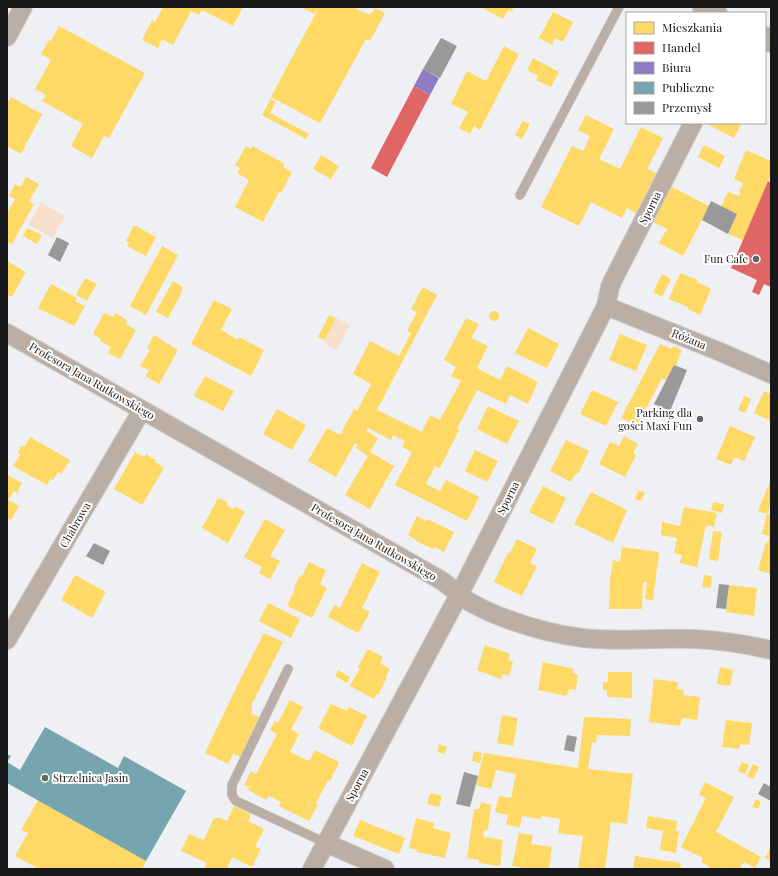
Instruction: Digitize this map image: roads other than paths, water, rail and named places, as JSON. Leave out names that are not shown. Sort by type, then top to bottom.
[{"type":"street","points":[[7,37],[23,7]]},
{"type":"street","points":[[704,7],[714,12]]},
{"type":"street","name":"Sporna","points":[[312,869],[459,595],[606,306],[613,280],[692,124]]},
{"type":"street","name":"Różana","points":[[606,306],[771,374]]},
{"type":"street","name":"Profesora Jana Rutkowskiego","points":[[7,333],[439,578],[459,595],[481,608],[505,618],[537,629],[584,638],[708,640],[771,650]]},
{"type":"street","name":"Chabrowa","points":[[7,640],[142,410]]},
{"type":"street","points":[[326,843],[385,869]]},
{"type":"lane","points":[[520,195],[619,7]]},
{"type":"lane","points":[[288,668],[232,785],[232,795],[236,801],[326,843]]},
{"type":"place","name":"Fun Cafe","points":[[756,259]]},
{"type":"place","name":"Parking dla gości Maxi Fun","points":[[700,419]]},
{"type":"place","name":"Strzelnica Jasin","points":[[45,778]]}]
